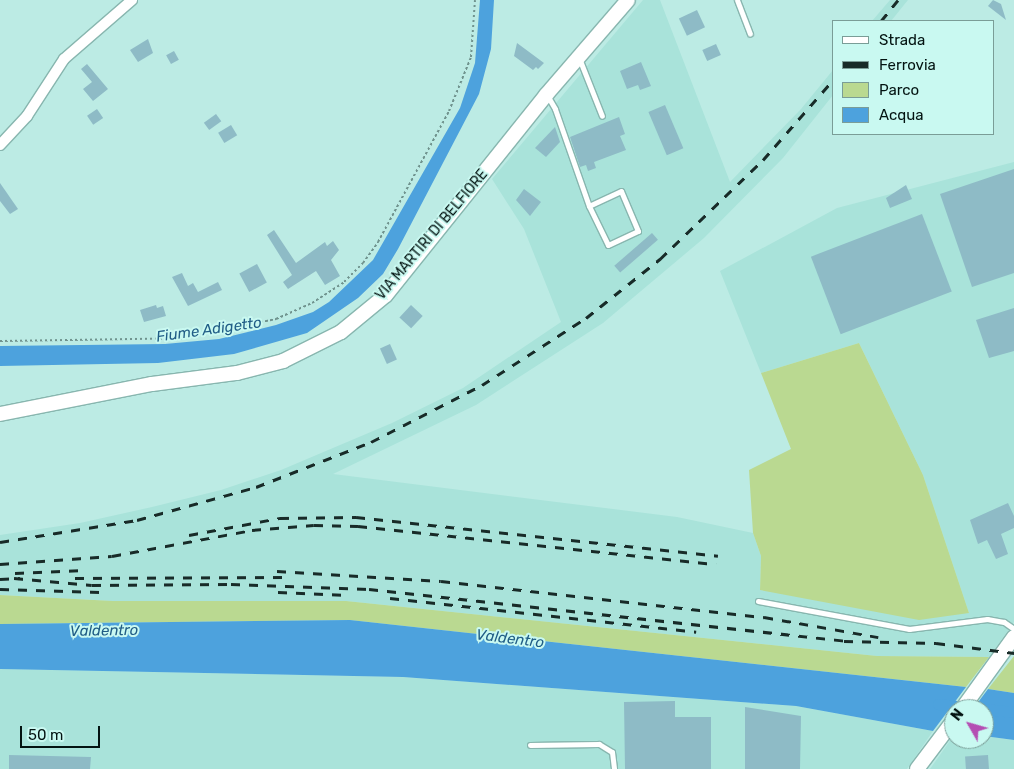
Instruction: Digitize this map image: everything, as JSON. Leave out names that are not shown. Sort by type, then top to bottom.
[{"type":"street","points":[[0,145],[27,116],[64,59],[132,0]]},
{"type":"street","name":"VIA MARTIRI DI BELFIORE","points":[[0,414],[152,384],[237,372],[283,361],[341,332],[386,295],[546,95],[579,58],[624,2]]},
{"type":"street","points":[[969,699],[1014,637]]},
{"type":"street","points":[[917,769],[944,732]]},
{"type":"lane","points":[[737,0],[750,34]]},
{"type":"lane","points":[[579,58],[602,116]]},
{"type":"lane","points":[[546,95],[555,109],[589,206],[608,245],[638,231],[621,191],[589,206]]},
{"type":"lane","points":[[758,600],[909,629],[987,619],[1004,622],[1014,629]]},
{"type":"lane","points":[[530,745],[599,744],[612,752],[614,769]]},
{"type":"path","points":[[0,341],[182,338],[276,319],[312,304],[344,282],[378,242],[449,111],[471,57],[475,0]]},
{"type":"shaded area","points":[[643,0],[660,0],[730,182],[801,109],[832,71],[832,96],[783,158],[704,238],[603,323],[476,405],[333,474],[677,517],[753,533],[761,556],[760,590],[969,613],[923,475],[859,343],[761,373],[720,271],[837,208],[1014,162],[1014,622],[989,657],[877,656],[346,601],[113,601],[0,595],[0,535],[80,523],[152,507],[221,490],[281,470],[392,423],[463,388],[561,322],[524,229],[492,179]]},
{"type":"shaded area","points":[[890,0],[908,0],[892,20],[873,20]]},
{"type":"shaded area","points":[[0,669],[403,677],[796,706],[933,731],[907,769],[0,769]]},
{"type":"shaded area","points":[[994,737],[1014,740],[1014,769],[930,769],[944,749],[994,749]]},
{"type":"green space","points":[[859,343],[923,475],[969,613],[919,620],[760,590],[761,556],[753,533],[749,470],[791,449],[761,373]]},
{"type":"green space","points":[[0,595],[113,601],[346,601],[877,656],[989,657],[966,687],[350,620],[0,624]]},
{"type":"green space","points":[[1014,656],[1014,693],[988,689]]},
{"type":"water","points":[[480,0],[494,0],[491,49],[479,94],[398,249],[383,274],[358,298],[307,333],[234,354],[158,363],[0,366],[0,346],[165,344],[219,339],[276,325],[313,312],[329,302],[373,260],[460,108],[475,63]]},
{"type":"water","points":[[350,620],[966,687],[957,699],[944,699],[944,716],[933,731],[796,706],[403,677],[0,669],[0,624]]},
{"type":"water","points":[[988,689],[1014,693],[1014,740],[994,737],[994,699],[980,699]]},
{"type":"building","points":[[993,0],[1001,4],[1006,20],[988,6]]},
{"type":"building","points":[[697,10],[705,27],[687,36],[679,18]]},
{"type":"building","points":[[148,39],[153,53],[138,62],[130,50]]},
{"type":"building","points":[[517,43],[544,63],[538,69],[536,67],[533,70],[514,56]]},
{"type":"building","points":[[716,44],[721,55],[707,61],[702,50]]},
{"type":"building","points":[[174,51],[179,60],[171,64],[166,55]]},
{"type":"building","points":[[641,62],[651,86],[640,90],[638,85],[627,89],[620,71]]},
{"type":"building","points":[[87,64],[108,89],[93,101],[83,89],[92,82],[81,69]]},
{"type":"building","points":[[665,105],[683,148],[667,155],[648,112]]},
{"type":"building","points":[[97,109],[103,118],[93,125],[87,116]]},
{"type":"building","points":[[216,114],[221,121],[209,130],[204,123]]},
{"type":"building","points":[[619,117],[625,134],[620,136],[626,150],[594,162],[596,168],[588,171],[586,165],[580,167],[570,137]]},
{"type":"building","points":[[231,125],[237,135],[224,143],[218,133]]},
{"type":"building","points":[[555,127],[560,142],[546,157],[535,148]]},
{"type":"building","points":[[1014,169],[1014,273],[972,287],[940,194]]},
{"type":"building","points":[[0,183],[18,209],[10,214],[0,201]]},
{"type":"building","points":[[906,185],[912,199],[890,208],[886,198]]},
{"type":"building","points":[[524,189],[541,202],[530,216],[516,200]]},
{"type":"building","points":[[922,214],[952,291],[841,334],[811,257]]},
{"type":"building","points":[[274,230],[296,263],[325,242],[327,246],[333,241],[339,250],[331,260],[340,276],[325,285],[316,271],[288,289],[283,282],[292,275],[267,235]]},
{"type":"building","points":[[652,233],[658,240],[620,273],[614,266]]},
{"type":"building","points":[[257,264],[267,283],[249,292],[239,273]]},
{"type":"building","points":[[182,273],[188,286],[193,283],[198,292],[218,282],[222,290],[188,306],[172,277]]},
{"type":"building","points":[[156,305],[157,308],[163,306],[166,316],[144,322],[140,310]]},
{"type":"building","points":[[411,305],[423,316],[411,328],[399,317]]},
{"type":"building","points":[[1014,308],[1014,351],[989,358],[976,320]]},
{"type":"building","points":[[390,344],[397,360],[387,364],[380,348]]},
{"type":"building","points":[[1008,503],[1014,516],[1014,528],[1001,534],[1008,554],[996,559],[987,540],[978,544],[970,520]]},
{"type":"building","points":[[675,701],[675,717],[711,717],[711,769],[625,769],[624,702]]},
{"type":"building","points":[[745,707],[801,716],[800,769],[745,769]]},
{"type":"building","points":[[9,755],[91,757],[90,769],[9,769]]},
{"type":"building","points":[[988,755],[989,769],[966,769],[965,757]]},
{"type":"waterway","name":"Valdentro","points":[[938,704],[1014,712]]},
{"type":"railway","points":[[882,20],[898,0]]},
{"type":"railway","points":[[0,542],[137,520],[256,487],[371,442],[482,385],[586,318],[660,259],[763,160],[832,81]]},
{"type":"railway","points":[[189,535],[280,518],[356,517],[718,556]]},
{"type":"railway","points":[[0,564],[112,556],[252,530],[314,525],[358,526],[716,564]]},
{"type":"railway","points":[[15,573],[85,570]]},
{"type":"railway","points":[[277,571],[441,581],[764,617],[878,637]]},
{"type":"railway","points":[[75,578],[287,577]]},
{"type":"railway","points":[[14,578],[92,585],[231,584],[369,589],[844,641],[936,643],[1014,653]]},
{"type":"railway","points":[[0,579],[20,578]]},
{"type":"railway","points":[[0,589],[100,592]]},
{"type":"railway","points":[[278,592],[348,595]]},
{"type":"railway","points":[[390,598],[696,632]]},
{"type":"water label","name":"Fiume Adigetto","points":[[209,330]]}]
